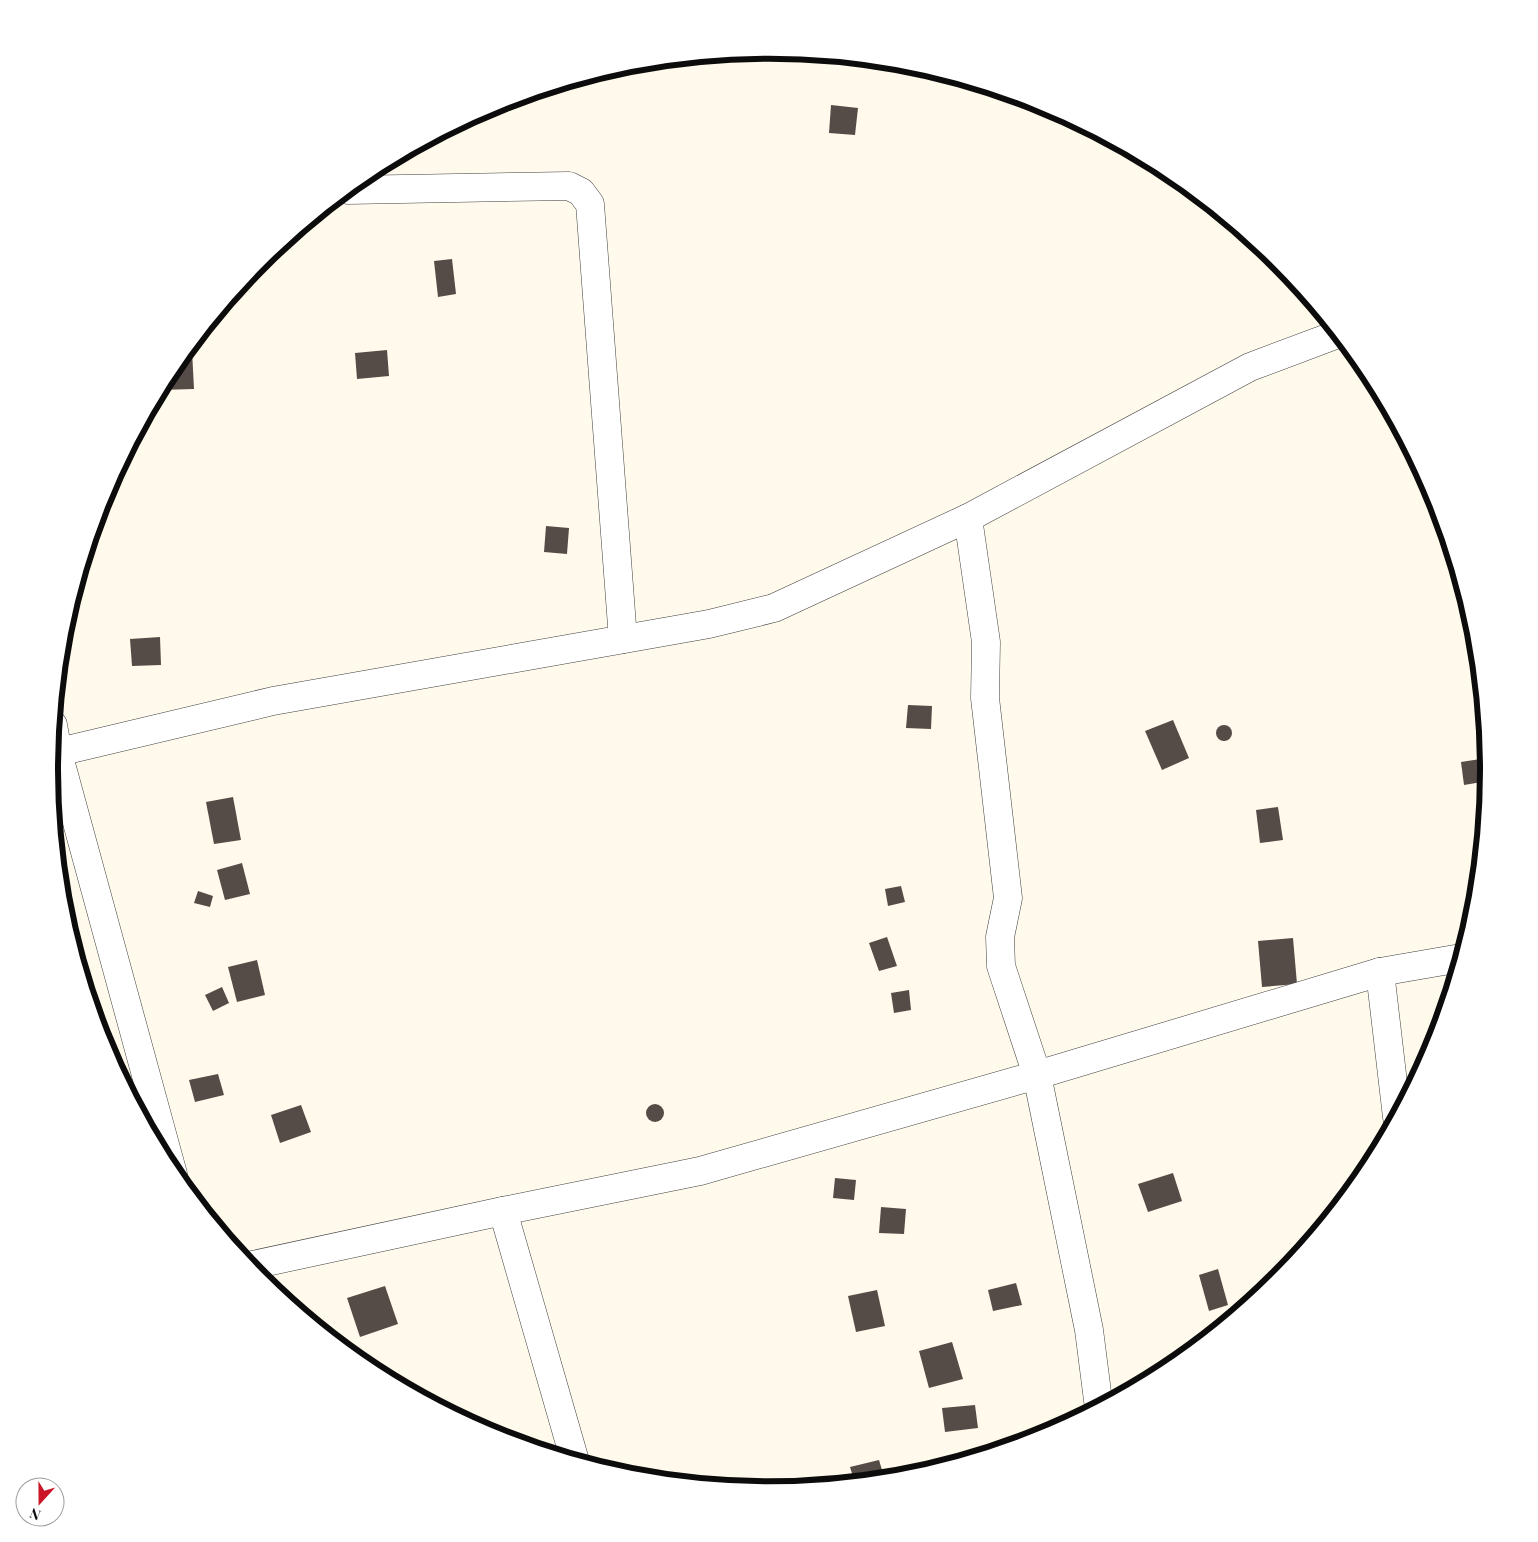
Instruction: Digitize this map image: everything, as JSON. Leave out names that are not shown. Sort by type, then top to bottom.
[{"type":"street","points":[[359,190],[569,186],[581,192],[590,204],[624,640]]},
{"type":"street","points":[[58,753],[273,700],[624,640],[708,624],[774,608],[968,518],[1250,367],[1332,336]]},
{"type":"street","points":[[968,518],[986,642],[985,698],[1008,898],[1000,937],[1002,966],[1037,1075],[1089,1330],[1097,1402]]},
{"type":"street","points":[[58,768],[165,1147]]},
{"type":"street","points":[[257,1264],[700,1171],[1037,1075],[1380,972],[1455,959]]},
{"type":"street","points":[[1380,972],[1396,1107]]},
{"type":"street","points":[[503,1211],[573,1455]]},
{"type":"building","points":[[831,105],[858,108],[855,135],[829,133]]},
{"type":"building","points":[[452,259],[456,294],[438,297],[434,261]]},
{"type":"building","points":[[387,350],[389,376],[357,379],[355,353]]},
{"type":"building","points":[[192,355],[194,389],[169,390]]},
{"type":"building","points":[[546,526],[569,528],[567,554],[544,552]]},
{"type":"building","points":[[160,637],[161,665],[132,666],[130,639]]},
{"type":"building","points":[[908,705],[932,706],[931,729],[906,728]]},
{"type":"building","points":[[1173,720],[1189,758],[1162,770],[1145,731]]},
{"type":"building","points":[[1224,725],[1230,727],[1232,733],[1230,739],[1224,741],[1218,739],[1216,733],[1218,727]]},
{"type":"building","points":[[1480,759],[1480,782],[1464,785],[1461,762]]},
{"type":"building","points":[[233,797],[241,840],[214,844],[206,802]]},
{"type":"building","points":[[1278,807],[1283,840],[1260,843],[1256,810]]},
{"type":"building","points":[[242,863],[250,894],[225,900],[217,870]]},
{"type":"building","points":[[901,886],[905,902],[888,906],[885,889]]},
{"type":"building","points":[[198,891],[213,896],[210,907],[194,903]]},
{"type":"building","points":[[887,937],[897,966],[879,971],[869,943]]},
{"type":"building","points":[[1293,938],[1297,984],[1262,987],[1258,941]]},
{"type":"building","points":[[257,960],[265,995],[237,1002],[228,967]]},
{"type":"building","points":[[222,987],[229,1003],[213,1011],[205,995]]},
{"type":"building","points":[[909,990],[911,1010],[894,1013],[891,993]]},
{"type":"building","points":[[218,1074],[224,1095],[195,1102],[189,1080]]},
{"type":"building","points":[[655,1104],[661,1107],[664,1113],[661,1119],[655,1122],[649,1119],[646,1113],[649,1107]]},
{"type":"building","points":[[301,1105],[311,1132],[280,1143],[271,1115]]},
{"type":"building","points":[[1173,1173],[1182,1201],[1148,1212],[1138,1184]]},
{"type":"building","points":[[835,1178],[856,1180],[854,1200],[833,1198]]},
{"type":"building","points":[[881,1207],[906,1209],[904,1234],[879,1233]]},
{"type":"building","points":[[1218,1269],[1228,1305],[1209,1311],[1199,1275]]},
{"type":"building","points":[[1016,1283],[1022,1305],[993,1311],[988,1290]]},
{"type":"building","points":[[385,1286],[398,1324],[360,1337],[347,1298]]},
{"type":"building","points":[[877,1290],[885,1326],[856,1332],[848,1296]]},
{"type":"building","points":[[952,1342],[963,1379],[929,1388],[919,1351]]},
{"type":"building","points":[[975,1405],[978,1428],[945,1432],[942,1408]]},
{"type":"building","points":[[879,1460],[883,1473],[853,1477],[850,1467]]}]
